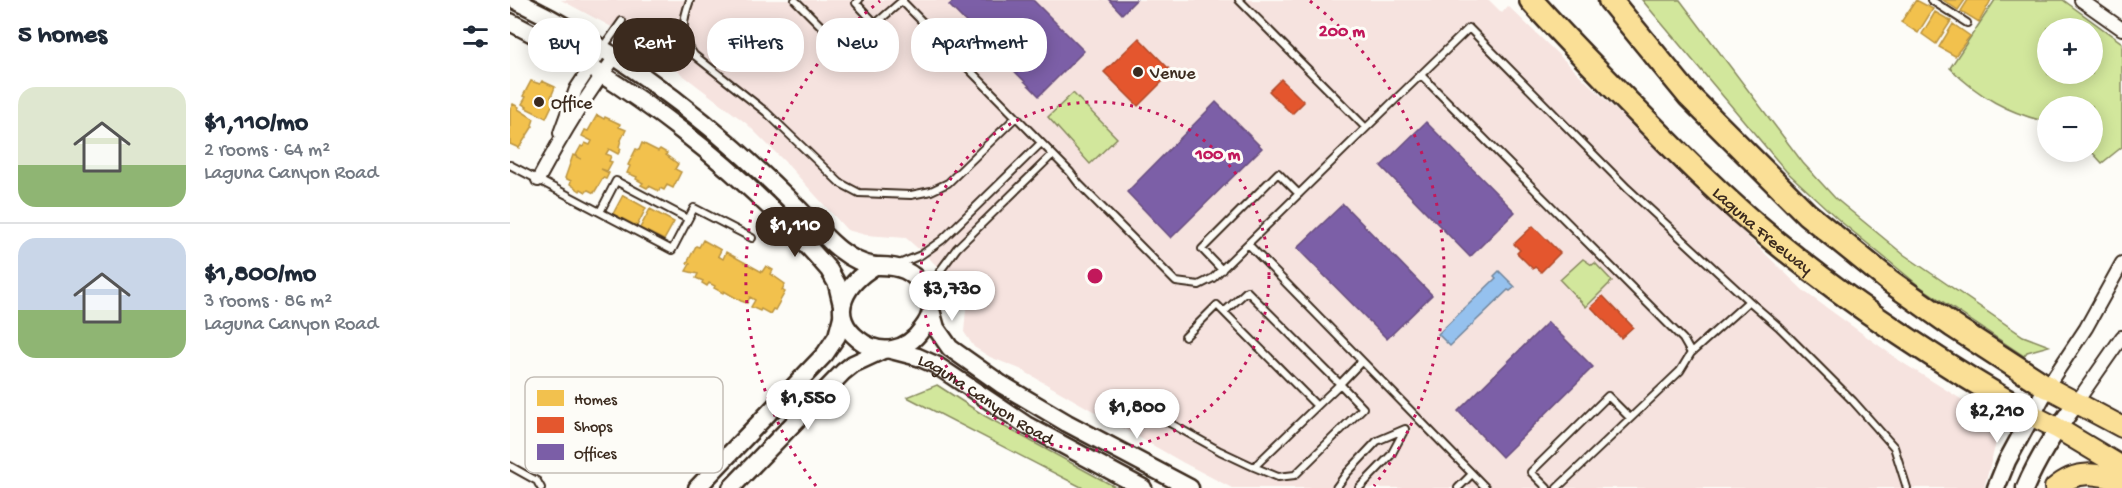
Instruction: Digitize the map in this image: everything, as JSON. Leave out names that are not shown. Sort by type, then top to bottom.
[{"type":"highway","name":"Laguna Freeway","points":[[1531,0],[1708,183],[1775,241],[1895,332],[2033,416]]},
{"type":"highway","points":[[1610,0],[1689,96],[1808,214],[1891,282],[1953,326],[2048,387]]},
{"type":"main road","points":[[515,0],[555,19],[609,52],[700,119],[744,156],[840,250],[863,264],[895,266],[910,272],[922,284],[931,305],[926,324],[917,336],[908,345],[886,350],[853,364],[843,372],[731,488]]},
{"type":"main road","points":[[510,22],[528,32]]},
{"type":"main road","points":[[600,72],[670,122],[757,195],[829,270],[837,284],[842,311],[856,338],[886,350]]},
{"type":"main road","points":[[723,461],[825,354],[837,336],[850,286],[862,274],[875,266]]},
{"type":"main road","name":"Laguna Canyon Road","points":[[931,305],[936,328],[950,348],[1001,384],[1067,423],[1190,488]]},
{"type":"main road","name":"Laguna Canyon Road","points":[[886,350],[927,360],[1026,425],[1143,488]]},
{"type":"main road","points":[[1996,488],[2007,461],[2048,387],[2122,427]]},
{"type":"main road","points":[[2025,488],[2057,428],[2076,403]]},
{"type":"main road","points":[[2033,416],[2122,467]]},
{"type":"main road","points":[[697,488],[711,473]]},
{"type":"main road","points":[[2055,488],[2069,477],[2085,473],[2094,473],[2122,481]]},
{"type":"street","points":[[2081,0],[2122,29]]},
{"type":"street","points":[[601,64],[609,52]]},
{"type":"street","points":[[538,180],[556,146],[573,97],[595,72]]},
{"type":"street","points":[[2048,387],[2086,328],[2122,263]]},
{"type":"street","points":[[2076,403],[2122,337]]},
{"type":"lane","points":[[690,0],[683,23],[686,43],[694,55],[766,112],[840,183],[859,193],[911,195],[931,191],[948,183],[1016,117]]},
{"type":"lane","points":[[795,0],[816,21]]},
{"type":"lane","points":[[859,0],[856,3],[870,18]]},
{"type":"lane","points":[[1239,0],[1366,128]]},
{"type":"lane","points":[[1931,0],[1967,23]]},
{"type":"lane","points":[[885,18],[903,1],[1176,282],[1199,285],[1222,270],[1469,28],[1627,188],[1779,327],[1845,393],[1894,447],[1907,488]]},
{"type":"lane","points":[[609,52],[613,42]]},
{"type":"lane","points":[[609,52],[613,49]]},
{"type":"lane","points":[[1421,75],[1683,339],[1691,353]]},
{"type":"lane","points":[[895,266],[921,255],[942,240],[1041,143]]},
{"type":"lane","points":[[931,305],[934,284],[946,260],[1052,155]]},
{"type":"lane","points":[[510,165],[672,250],[694,208],[752,238]]},
{"type":"lane","points":[[1222,270],[1202,249],[1278,173],[1299,194]]},
{"type":"lane","points":[[600,212],[616,181],[688,219]]},
{"type":"lane","points":[[1248,244],[1486,488]]},
{"type":"lane","points":[[1123,397],[1220,451],[1254,467],[1278,477],[1295,475],[1363,408],[1247,291],[1224,312]]},
{"type":"lane","points":[[1557,488],[1680,371],[1691,353],[1749,301]]},
{"type":"lane","points":[[1185,337],[1217,305],[1317,406]]},
{"type":"lane","points":[[1254,467],[1362,362]]},
{"type":"lane","points":[[1547,488],[1531,472],[1608,396],[1630,418]]},
{"type":"lane","points":[[1359,488],[1391,455],[1406,429],[1417,418]]},
{"type":"lane","points":[[1336,488],[1377,441],[1406,429]]},
{"type":"lane","points":[[510,466],[537,481],[541,488]]},
{"type":"lane","points":[[1458,488],[1472,474]]},
{"type":"shaded area","points":[[561,0],[1489,0],[1502,13],[1508,6],[1805,292],[1903,363],[2001,424],[1984,488],[1232,488],[1182,462],[1020,369],[990,357],[974,347],[964,332],[967,298],[931,260],[906,238],[866,235],[847,230],[746,123],[679,72],[695,72],[695,18],[613,18],[613,28],[601,21],[601,18],[595,18]]},
{"type":"green space","points":[[1642,0],[1680,0],[1803,163],[1835,198],[1903,254],[2023,336],[2049,346],[2027,352],[2024,356],[1918,285],[1840,221],[1786,171]]},
{"type":"green space","points":[[1995,0],[2063,0],[2088,18],[2037,18],[2037,84],[2103,84],[2103,29],[2122,43],[2122,147],[2102,163],[2101,162],[2103,162],[2103,96],[2037,96],[2037,119],[2007,109],[1983,95],[1950,68]]},
{"type":"green space","points":[[1073,93],[1117,138],[1090,164],[1048,117]]},
{"type":"green space","points":[[1583,259],[1592,265],[1595,263],[1612,281],[1586,307],[1560,280]]},
{"type":"green space","points":[[937,385],[985,416],[1117,488],[1083,488],[907,397]]},
{"type":"water","points":[[1499,271],[1515,287],[1508,290],[1450,346],[1438,334],[1496,278],[1494,276]]},
{"type":"building: Homes","points":[[1916,0],[1933,9],[1918,33],[1901,22]]},
{"type":"building: Homes","points":[[1943,0],[1965,0],[1958,10]]},
{"type":"building: Homes","points":[[1968,0],[1991,0],[1979,22],[1961,11]]},
{"type":"building: Homes","points":[[1935,12],[1951,21],[1936,44],[1922,34]]},
{"type":"building: Homes","points":[[1953,24],[1970,36],[1955,56],[1939,47]]},
{"type":"building: Homes","name":"Office","points":[[531,81],[540,84],[542,81],[555,87],[551,97],[555,99],[546,118],[522,104],[526,97],[523,96]]},
{"type":"building: Homes","points":[[513,104],[534,119],[533,126],[519,148],[510,144],[510,110]]},
{"type":"building: Homes","points":[[597,115],[620,124],[619,127],[626,130],[618,154],[609,149],[606,154],[611,156],[609,161],[612,162],[607,171],[601,169],[609,173],[594,193],[581,189],[580,191],[565,178],[573,155],[581,159],[576,155],[581,146],[583,147],[585,143],[590,145],[592,141],[582,136],[585,130],[588,131]]},
{"type":"building: Homes","points":[[642,143],[667,153],[666,155],[678,164],[675,169],[681,172],[673,188],[667,185],[664,190],[660,188],[659,191],[649,186],[647,188],[641,185],[643,183],[636,179],[637,177],[627,173],[630,166],[628,165],[636,149],[639,150]]},
{"type":"building: Homes","points":[[623,195],[646,208],[637,226],[613,214]]},
{"type":"building: Homes","points":[[650,209],[674,222],[664,240],[640,228]]},
{"type":"building: Homes","points":[[703,240],[721,250],[718,256],[723,259],[726,252],[762,272],[766,266],[773,270],[771,274],[785,284],[782,290],[785,292],[775,310],[773,309],[770,314],[761,309],[760,311],[751,307],[755,300],[750,297],[747,303],[741,301],[714,288],[715,286],[709,283],[707,286],[702,283],[703,281],[696,278],[698,274],[686,271],[690,264],[687,263],[696,246],[699,247]]},
{"type":"building: Shops","name":"Venue","points":[[1139,38],[1172,72],[1138,106],[1104,72]]},
{"type":"building: Shops","points":[[1281,79],[1304,102],[1292,114],[1269,91]]},
{"type":"building: Shops","points":[[1533,226],[1560,253],[1541,272],[1535,267],[1533,269],[1517,253],[1520,250],[1514,244]]},
{"type":"building: Shops","points":[[1603,296],[1633,327],[1621,338],[1591,307]]},
{"type":"building: Offices","points":[[955,0],[1033,0],[1084,51],[1039,96],[1015,72],[1047,72],[1047,18],[962,18],[949,5]]},
{"type":"building: Offices","points":[[1109,0],[1136,0],[1122,14]]},
{"type":"building: Offices","points":[[1216,102],[1262,148],[1171,238],[1127,192]]},
{"type":"building: Offices","points":[[1426,122],[1515,212],[1470,257],[1381,166]]},
{"type":"building: Offices","points":[[1343,204],[1432,295],[1387,339],[1297,248]]},
{"type":"building: Offices","points":[[1548,322],[1593,367],[1502,457],[1458,411]]},
{"type":"place","name":"Venue","points":[[1138,72]]},
{"type":"place","name":"Office","points":[[539,102]]}]
